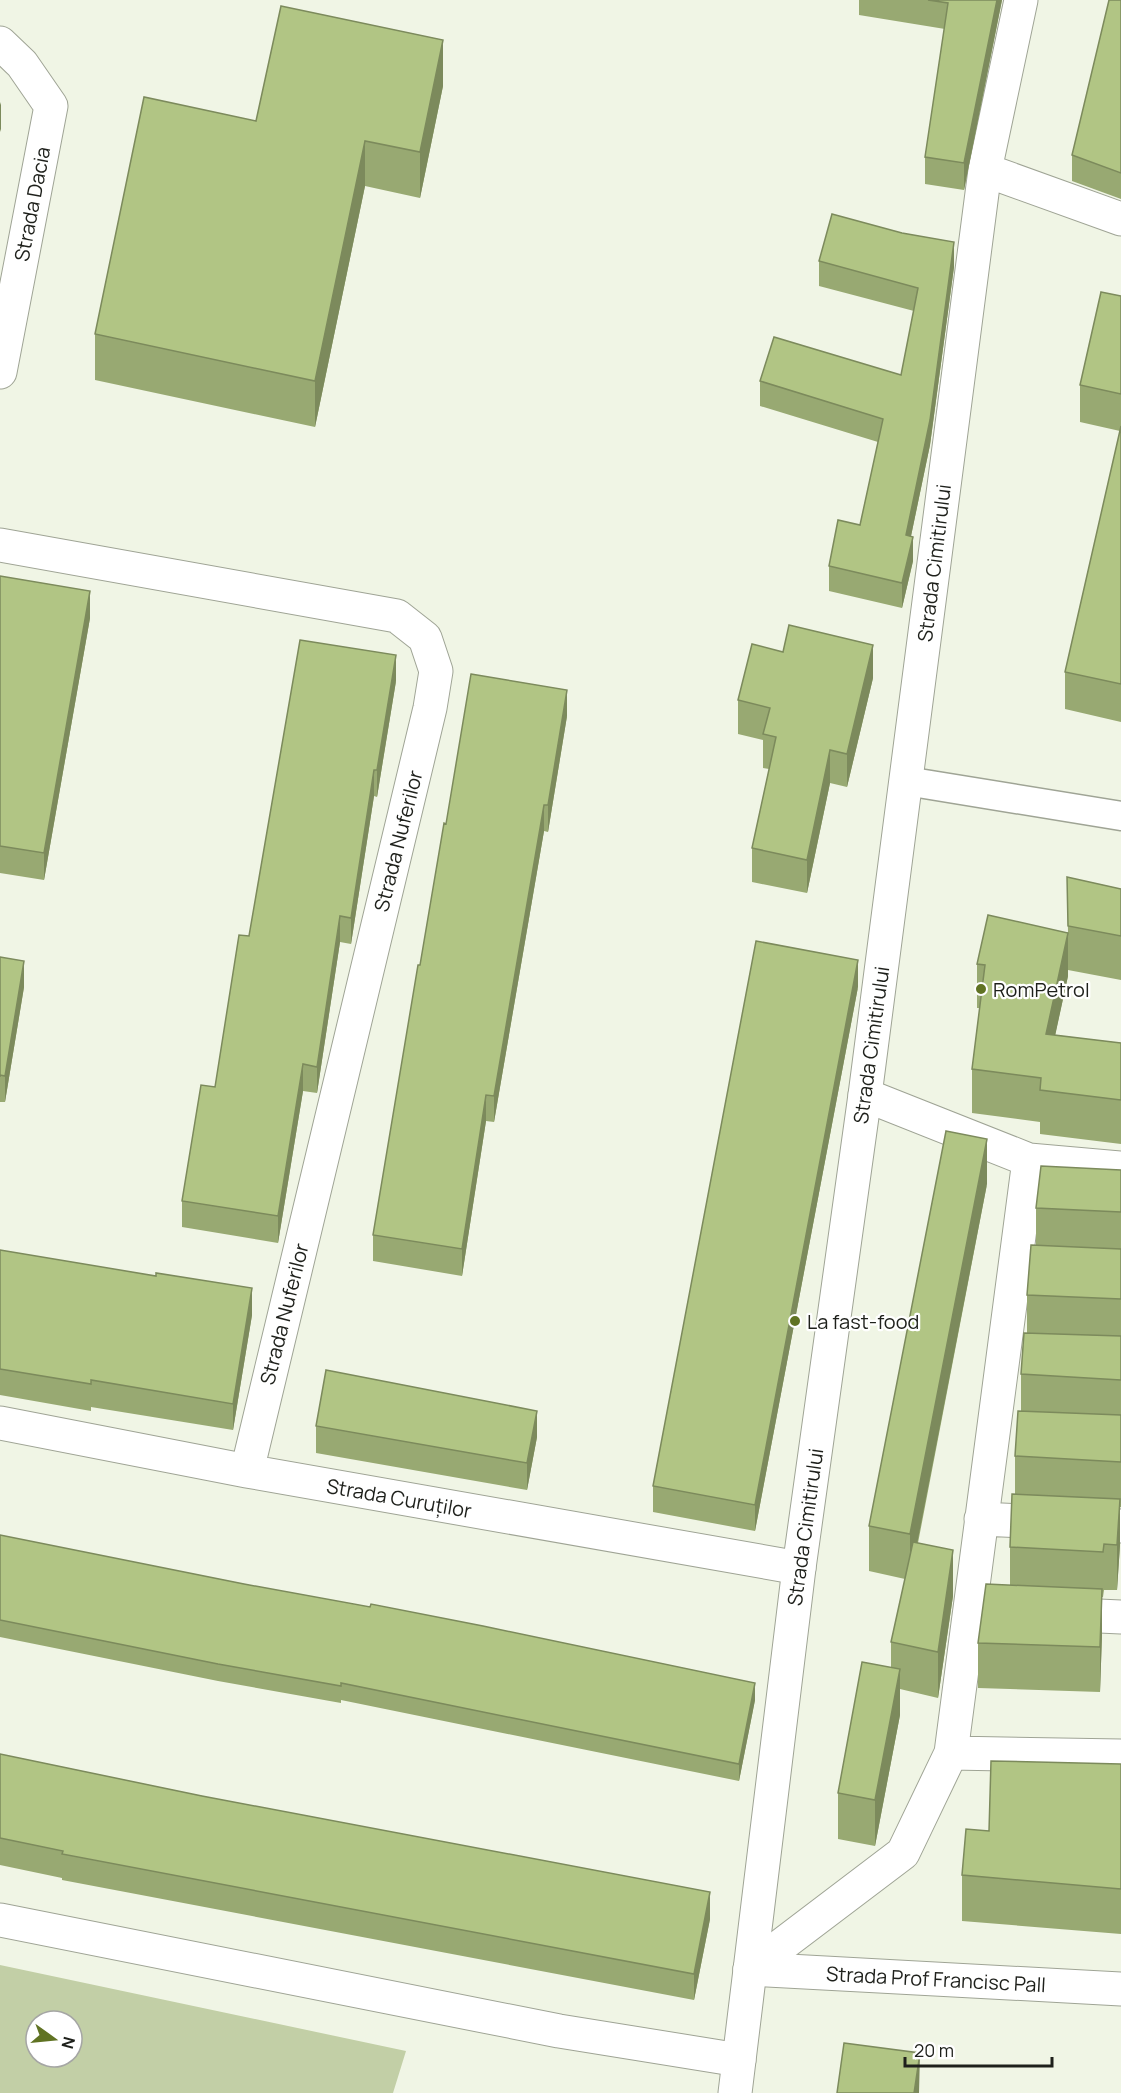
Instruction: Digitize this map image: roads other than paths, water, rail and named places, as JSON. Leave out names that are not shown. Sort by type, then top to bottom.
[{"type":"street","name":"Strada Cimitirului","points":[[735,2093],[799,1568],[865,1095],[985,170],[1021,0]]},
{"type":"street","name":"Strada Dacia","points":[[0,43],[22,64],[51,106],[0,372]]},
{"type":"street","points":[[985,170],[1121,219]]},
{"type":"street","name":"Strada Nuferilor","points":[[0,544],[397,616],[425,638],[435,671],[430,708],[247,1471]]},
{"type":"street","points":[[865,1095],[1029,1160],[1121,1168]]},
{"type":"street","points":[[750,1969],[903,1853],[951,1753],[1029,1160]]},
{"type":"street","points":[[1014,1271],[1049,1273]]},
{"type":"street","points":[[1003,1359],[1038,1360]]},
{"type":"street","name":"Strada Curuților","points":[[0,1423],[247,1471],[799,1568]]},
{"type":"street","points":[[992,1437],[1027,1439]]},
{"type":"street","points":[[981,1519],[1121,1526]]},
{"type":"street","points":[[969,1610],[1121,1617]]},
{"type":"street","points":[[951,1753],[1121,1756]]},
{"type":"street","points":[[0,1920],[559,2031],[739,2060]]},
{"type":"street","name":"Strada Prof Francisc Pall","points":[[750,1969],[1121,1989]]},
{"type":"lane","points":[[906,781],[1121,816]]},
{"type":"place","name":"RomPetrol","points":[[981,989]]},
{"type":"place","name":"La fast-food","points":[[795,1321]]}]
